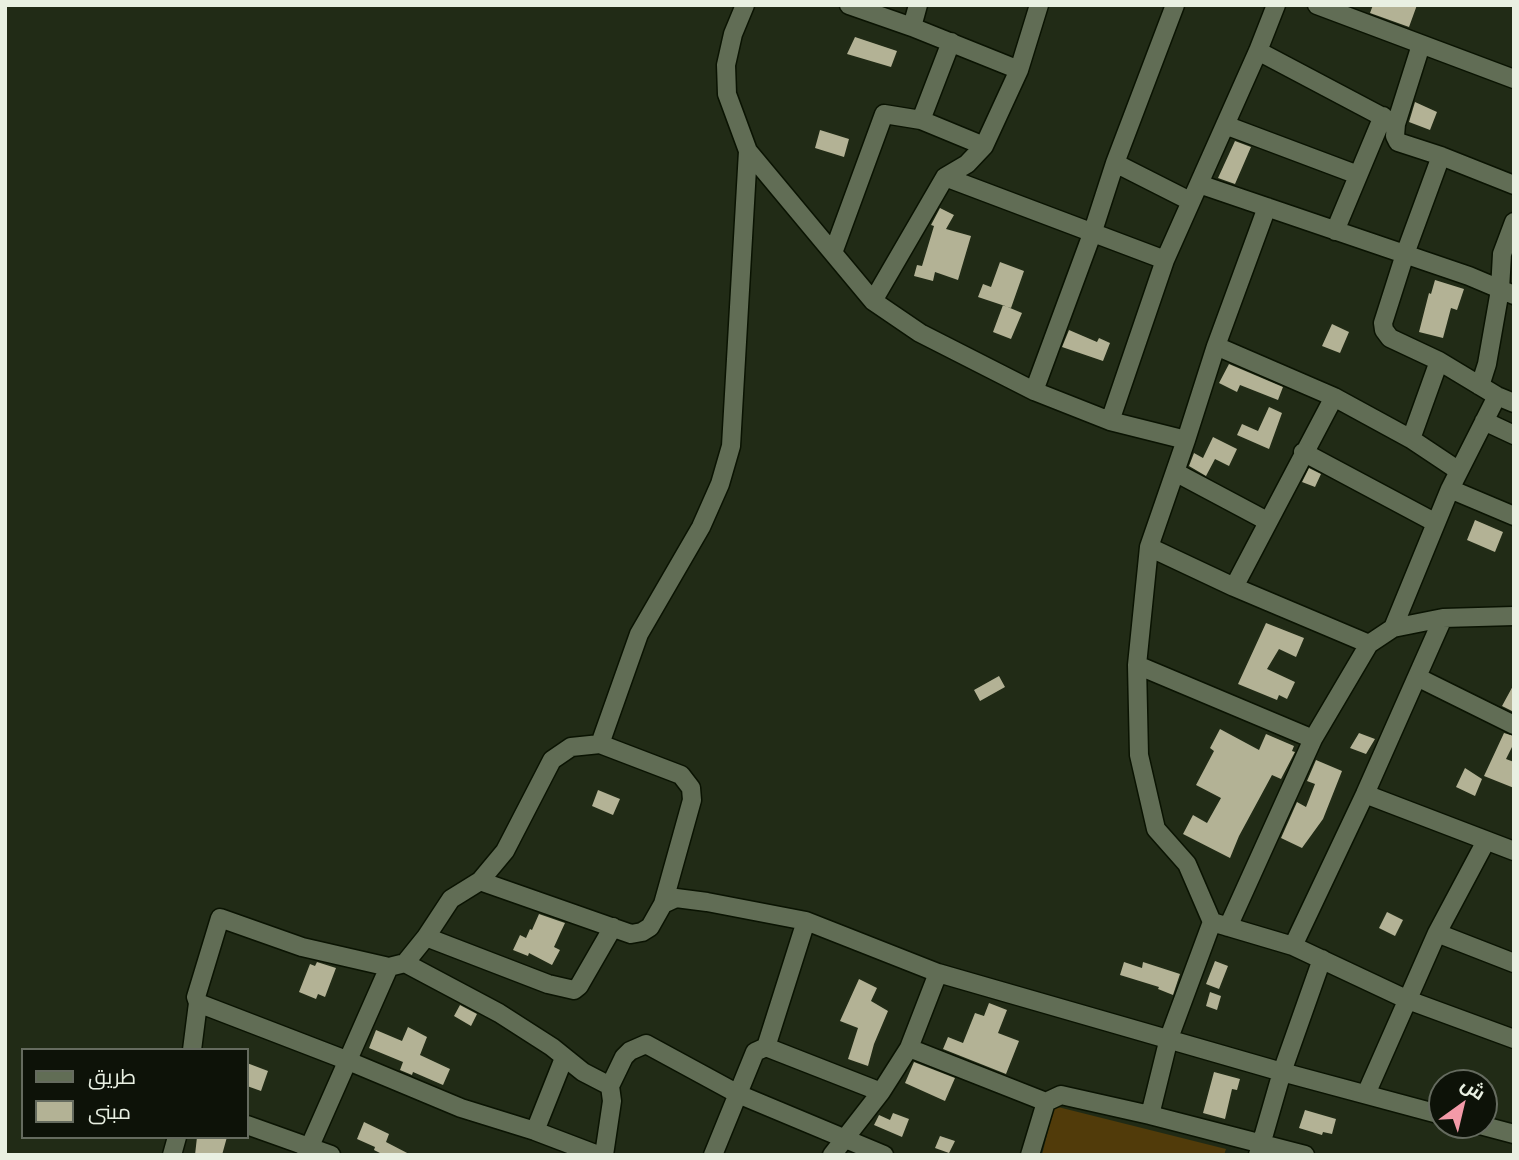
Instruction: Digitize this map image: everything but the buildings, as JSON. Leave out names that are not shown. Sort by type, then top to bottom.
[{"type":"street","points":[[745,5],[733,34],[726,65],[727,94],[748,151],[873,301],[920,334],[1034,391],[1110,421],[1186,440]]},
{"type":"street","points":[[849,5],[1020,70]]},
{"type":"street","points":[[912,27],[918,5]]},
{"type":"street","points":[[873,301],[945,177],[967,164],[984,146],[1020,70],[1039,5]]},
{"type":"street","points":[[1034,391],[1115,163],[1175,5]]},
{"type":"street","points":[[1110,421],[1165,260],[1276,5]]},
{"type":"street","points":[[1317,5],[1514,79]]},
{"type":"street","points":[[921,120],[951,42]]},
{"type":"street","points":[[1335,231],[1358,175],[1389,120],[1421,45]]},
{"type":"street","points":[[1258,51],[1389,120],[1398,142],[1441,156],[1514,186]]},
{"type":"street","points":[[833,253],[882,115],[887,113],[921,120],[984,146]]},
{"type":"street","points":[[1225,125],[1358,175]]},
{"type":"street","points":[[600,744],[639,634],[701,527],[720,484],[731,446],[748,151]]},
{"type":"street","points":[[1392,628],[1450,489],[1484,421],[1505,400],[1439,361],[1390,338],[1382,323],[1441,156]]},
{"type":"street","points":[[1115,163],[1190,201]]},
{"type":"street","points":[[945,177],[1165,260]]},
{"type":"street","points":[[1199,184],[1469,276],[1507,292]]},
{"type":"street","points":[[1267,207],[1216,346],[1149,547],[1137,665],[1139,755],[1156,829],[1187,864],[1220,925],[1293,946],[1408,1000],[1514,1039]]},
{"type":"street","points":[[1480,386],[1507,292],[1502,254],[1514,222]]},
{"type":"street","points":[[1216,346],[1334,397],[1411,439],[1459,471]]},
{"type":"street","points":[[1411,439],[1439,361]]},
{"type":"street","points":[[1234,587],[1334,397]]},
{"type":"street","points":[[1484,421],[1514,435]]},
{"type":"street","points":[[1303,452],[1436,523]]},
{"type":"street","points":[[1175,472],[1267,521]]},
{"type":"street","points":[[1450,489],[1514,516]]},
{"type":"street","points":[[1149,547],[1234,587],[1369,644]]},
{"type":"street","points":[[1150,1115],[1169,1038],[1220,925],[1313,739],[1369,644],[1392,628],[1443,618],[1514,615]]},
{"type":"street","points":[[1293,946],[1366,794],[1443,618]]},
{"type":"street","points":[[1137,665],[1313,739]]},
{"type":"street","points":[[1417,677],[1514,725]]},
{"type":"street","points":[[307,1151],[346,1060],[397,965],[426,937],[450,899],[480,881],[505,851],[552,760],[571,747],[600,744],[681,775],[691,788],[692,800],[663,904],[650,926],[642,932],[631,934],[480,881]]},
{"type":"street","points":[[1366,794],[1514,851]]},
{"type":"street","points":[[1366,1094],[1437,933],[1486,841]]},
{"type":"street","points":[[663,904],[677,898],[806,920],[938,973],[1428,1111]]},
{"type":"street","points":[[192,1048],[198,1003],[195,997],[220,918],[302,947],[397,965],[499,1013],[610,1087]]},
{"type":"street","points":[[766,1047],[806,920]]},
{"type":"street","points":[[426,937],[548,984],[574,990],[579,986],[612,927]]},
{"type":"street","points":[[1437,933],[1514,963]]},
{"type":"street","points":[[1259,1150],[1282,1072],[1322,959]]},
{"type":"street","points":[[832,1155],[881,1092],[909,1048],[938,973]]},
{"type":"street","points":[[198,1003],[461,1108],[535,1131],[598,1155]]},
{"type":"street","points":[[604,1155],[612,1101],[610,1087],[629,1051],[646,1044],[738,1094],[884,1155]]},
{"type":"street","points":[[713,1155],[755,1052],[766,1047],[881,1092]]},
{"type":"street","points":[[909,1048],[1046,1102],[1061,1095],[1150,1115],[1259,1150],[1305,1155]]},
{"type":"street","points":[[535,1131],[564,1058]]},
{"type":"street","points":[[1030,1155],[1046,1102]]},
{"type":"street","points":[[248,1125],[307,1151],[331,1155]]},
{"type":"shaded area","points":[[1054,1106],[1226,1149],[1224,1155],[1042,1155]]}]
